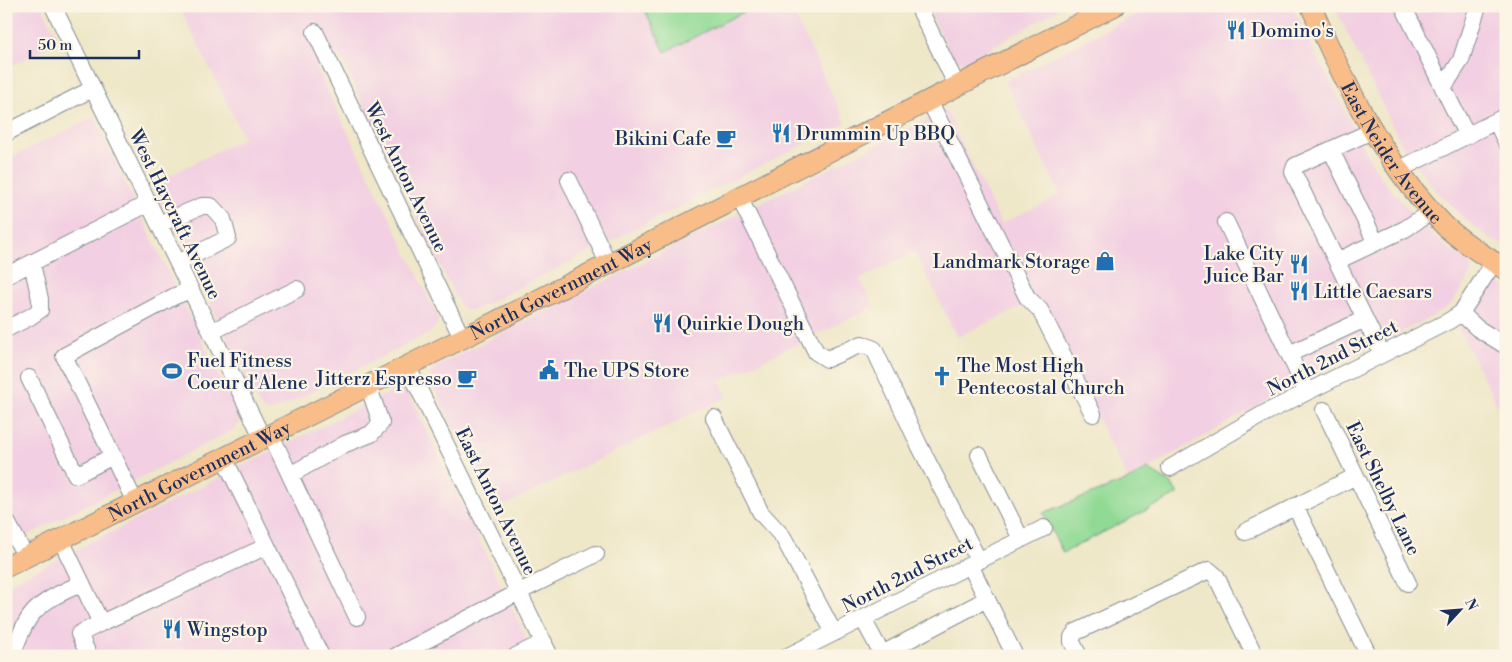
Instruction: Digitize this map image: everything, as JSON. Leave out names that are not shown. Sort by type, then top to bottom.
[{"type":"main road","name":"North Government Way","points":[[6,567],[267,437],[1114,6]]},
{"type":"main road","name":"East Neider Avenue","points":[[1311,6],[1332,54],[1372,131],[1398,170],[1445,227],[1500,266]]},
{"type":"street","name":"West Haycraft Avenue","points":[[53,6],[211,332],[267,437],[290,474],[357,616]]},
{"type":"street","points":[[918,6],[957,86]]},
{"type":"street","points":[[1403,6],[1466,136]]},
{"type":"street","points":[[1443,88],[1461,60],[1478,6]]},
{"type":"street","name":"West Anton Avenue","points":[[315,32],[462,338]]},
{"type":"street","points":[[6,133],[92,89]]},
{"type":"street","points":[[929,100],[1027,297],[1040,310],[1093,414]]},
{"type":"street","points":[[1398,170],[1501,119],[1506,142]]},
{"type":"street","points":[[1372,131],[1294,166],[1293,172],[1382,354]]},
{"type":"street","points":[[1331,150],[1376,243]]},
{"type":"street","points":[[569,180],[608,263]]},
{"type":"street","points":[[738,197],[816,352],[827,359],[862,344],[874,349],[974,563],[987,599],[1015,656]]},
{"type":"street","points":[[6,276],[149,204]]},
{"type":"street","points":[[159,224],[202,206],[211,206],[222,219],[228,238],[178,264]]},
{"type":"street","points":[[1337,261],[1405,229],[1432,211]]},
{"type":"street","points":[[1226,222],[1307,392]]},
{"type":"street","points":[[6,329],[40,310],[40,299],[32,264]]},
{"type":"street","name":"North 2nd Street","points":[[1170,468],[1265,413],[1449,321],[1461,313],[1500,266]]},
{"type":"street","points":[[211,332],[297,289]]},
{"type":"street","points":[[136,502],[64,356],[175,296],[191,290]]},
{"type":"street","points":[[1461,313],[1477,328],[1506,346]]},
{"type":"street","points":[[1289,354],[1365,319]]},
{"type":"street","name":"East Anton Avenue","points":[[407,365],[547,649]]},
{"type":"street","points":[[28,378],[76,475],[113,456]]},
{"type":"street","points":[[290,474],[345,444],[371,434],[381,422],[368,385]]},
{"type":"street","name":"East Shelby Lane","points":[[1324,410],[1408,583]]},
{"type":"street","points":[[714,418],[761,513],[783,537],[834,633]]},
{"type":"street","points":[[979,455],[1021,539]]},
{"type":"street","points":[[224,458],[321,656]]},
{"type":"street","points":[[1245,532],[1356,476]]},
{"type":"street","points":[[1295,506],[1369,656]]},
{"type":"street","points":[[6,520],[26,557]]},
{"type":"street","name":"North 2nd Street","points":[[788,656],[816,650],[834,633],[1044,528]]},
{"type":"street","points":[[61,540],[101,623]]},
{"type":"street","points":[[89,656],[78,634],[268,546]]},
{"type":"street","points":[[396,656],[596,554]]},
{"type":"street","points":[[1079,656],[1072,642],[1072,636],[1076,632],[1208,570],[1216,576],[1255,656]]},
{"type":"street","points":[[12,656],[26,622],[39,607],[82,583]]},
{"type":"street","points":[[863,618],[882,655],[987,599]]},
{"type":"street","points":[[516,656],[547,649]]},
{"type":"shaded area","points":[[6,6],[42,6],[59,41],[6,69]]},
{"type":"shaded area","points":[[179,6],[643,6],[665,52],[755,6],[790,6],[846,123],[476,309],[469,310],[461,306],[456,298],[339,54],[316,67],[438,317],[438,322],[430,333],[277,409],[267,412],[259,405],[153,184],[244,138]]},
{"type":"shaded area","points":[[927,6],[1064,6],[965,62],[958,61],[952,57]]},
{"type":"shaded area","points":[[1152,6],[1292,6],[1365,151],[1383,181],[1426,229],[1471,264],[1472,273],[1452,303],[1435,315],[1260,404],[1128,480],[1038,299],[957,337],[915,252],[860,279],[874,307],[720,381],[727,397],[495,510],[432,384],[430,376],[432,370],[946,110],[1001,224],[1060,195],[1005,81]]},
{"type":"shaded area","points":[[1334,6],[1506,6],[1506,248],[1462,217],[1434,188],[1405,151]]},
{"type":"shaded area","points":[[94,117],[238,413],[240,421],[235,429],[6,546],[6,160]]},
{"type":"shaded area","points":[[1499,284],[1506,287],[1506,422],[1458,328],[1465,323],[1491,287]]},
{"type":"shaded area","points":[[398,388],[404,389],[409,394],[535,656],[6,656],[6,585]]},
{"type":"green space","points":[[643,6],[755,6],[665,52]]},
{"type":"green space","points":[[1148,469],[1172,484],[1178,494],[1063,553],[1043,513],[1128,480]]},
{"type":"place","name":"Domino's","points":[[1236,30]]},
{"type":"place","name":"Drummin Up BBQ","points":[[781,133]]},
{"type":"place","name":"Bikini Cafe","points":[[726,138]]},
{"type":"place","name":"Landmark Storage","points":[[1105,261]]},
{"type":"place","name":"Lake City Juice Bar","points":[[1299,264]]},
{"type":"place","name":"Little Caesars","points":[[1299,291]]},
{"type":"place","name":"Quirkie Dough","points":[[662,323]]},
{"type":"place","name":"The UPS Store","points":[[549,370]]},
{"type":"place","name":"Fuel Fitness Coeur d'Alene","points":[[172,371]]},
{"type":"place","name":"The Most High Pentecostal Church","points":[[942,376]]},
{"type":"place","name":"Jitterz Espresso","points":[[467,378]]},
{"type":"place","name":"Wingstop","points":[[172,629]]}]
